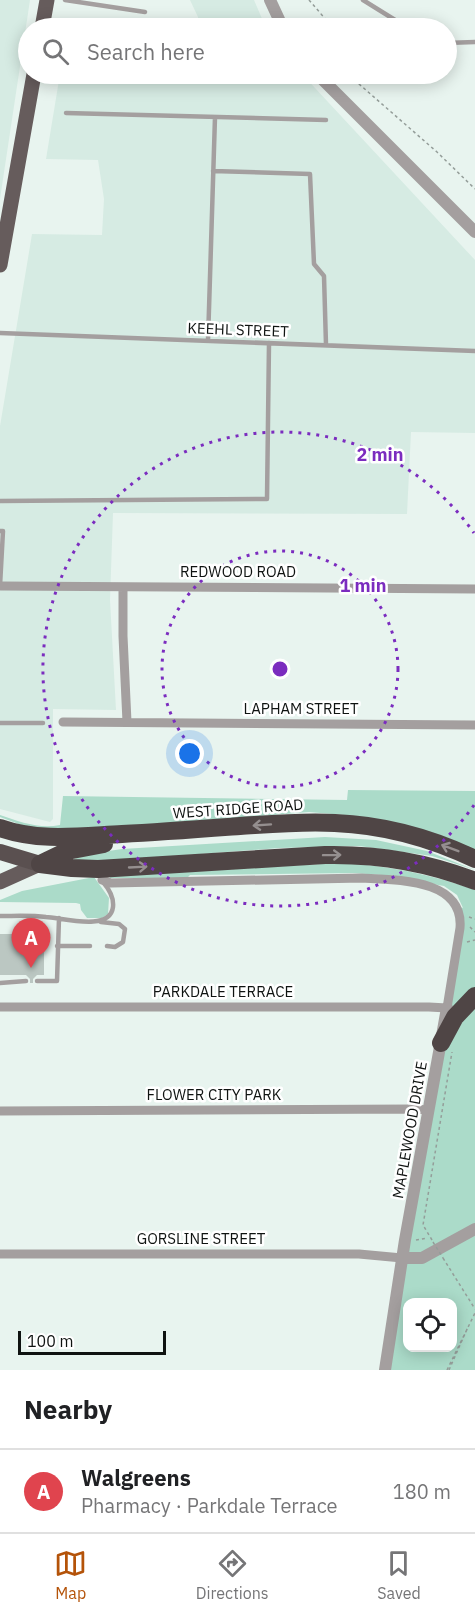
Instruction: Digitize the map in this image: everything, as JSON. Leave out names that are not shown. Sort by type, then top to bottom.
[{"type":"highway","name":"WEST RIDGE ROAD","points":[[0,828],[26,835],[48,837],[300,822],[354,824],[415,836],[475,859]]},
{"type":"highway","points":[[40,864],[67,851],[194,830]]},
{"type":"highway","points":[[0,852],[40,864],[79,868],[352,855],[415,862],[475,881]]},
{"type":"highway","points":[[79,868],[102,880]]},
{"type":"highway","points":[[448,1044],[455,1017],[475,996]]},
{"type":"main road","points":[[44,18],[47,0]]},
{"type":"main road","points":[[0,265],[32,84]]},
{"type":"main road","points":[[0,882],[40,864]]},
{"type":"street","points":[[270,0],[278,18]]},
{"type":"street","points":[[327,84],[475,231]]},
{"type":"street","name":"REDWOOD ROAD","points":[[0,586],[475,589]]},
{"type":"street","points":[[123,587],[127,722]]},
{"type":"street","name":"LAPHAM STREET","points":[[63,722],[475,725]]},
{"type":"street","name":"MAPLEWOOD DRIVE","points":[[102,880],[111,883],[373,879],[441,890],[451,897],[459,909],[460,924],[447,1008],[448,1044],[429,1110],[402,1258],[385,1370]]},
{"type":"street","name":"PARKDALE TERRACE","points":[[0,1007],[447,1008]]},
{"type":"street","name":"FLOWER CITY PARK","points":[[0,1111],[429,1110]]},
{"type":"street","points":[[402,1258],[422,1258],[475,1229]]},
{"type":"street","name":"GORSLINE STREET","points":[[0,1254],[359,1254],[402,1258]]},
{"type":"lane","points":[[65,0],[145,12]]},
{"type":"lane","points":[[363,0],[392,18]]},
{"type":"lane","points":[[457,43],[475,42]]},
{"type":"lane","points":[[66,113],[326,120]]},
{"type":"lane","points":[[208,341],[215,117]]},
{"type":"lane","points":[[213,171],[310,174],[314,264],[324,276],[326,345]]},
{"type":"lane","name":"KEEHL STREET","points":[[0,333],[475,351]]},
{"type":"lane","points":[[0,501],[267,499],[269,343]]},
{"type":"lane","points":[[0,531],[3,531],[0,586]]},
{"type":"lane","points":[[0,723],[43,723]]},
{"type":"lane","points":[[99,922],[111,914],[113,908],[112,897],[102,880]]},
{"type":"lane","points":[[0,916],[116,923],[125,929],[123,942],[115,947],[106,946]]},
{"type":"lane","points":[[37,981],[57,981],[59,918]]},
{"type":"lane","points":[[57,946],[90,946]]},
{"type":"lane","points":[[0,983],[26,981]]},
{"type":"path","points":[[309,0],[325,18]]},
{"type":"path","points":[[359,84],[437,152],[475,189]]},
{"type":"path","points":[[469,927],[475,932]]},
{"type":"path","points":[[467,942],[475,940]]},
{"type":"path","points":[[448,1044],[451,1053],[423,1225],[475,1312],[448,1370]]},
{"type":"shaded area","points":[[0,0],[30,0],[27,18],[18,18],[18,80],[0,199]]},
{"type":"shaded area","points":[[190,0],[254,0],[262,18],[198,18]]},
{"type":"shaded area","points":[[58,84],[311,84],[475,260],[475,433],[411,432],[407,514],[113,513],[110,600],[116,710],[53,709],[53,819],[50,822],[0,809],[0,426],[32,234],[102,235],[104,199],[98,160],[46,159]]},
{"type":"green space","points":[[348,790],[475,791],[475,850],[417,828],[356,816],[309,812],[59,833],[24,826],[0,817],[0,815],[37,825],[60,825],[63,796],[347,800]]},
{"type":"green space","points":[[325,837],[376,840],[427,851],[475,870],[432,856],[359,846],[279,848],[108,861],[66,861],[122,849]]},
{"type":"green space","points":[[339,863],[408,871],[475,890],[475,1370],[385,1370],[460,928],[457,906],[463,908],[457,895],[444,886],[382,875],[353,873],[110,878],[110,876]]},
{"type":"green space","points":[[94,877],[109,898],[108,914],[102,918],[87,918],[80,904],[76,903],[0,902],[22,891]]},
{"type":"building","points":[[0,934],[44,934],[44,975],[37,975],[33,983],[30,983],[26,975],[0,975]]},
{"type":"place","name":"Walgreens","points":[[31,968]]}]
